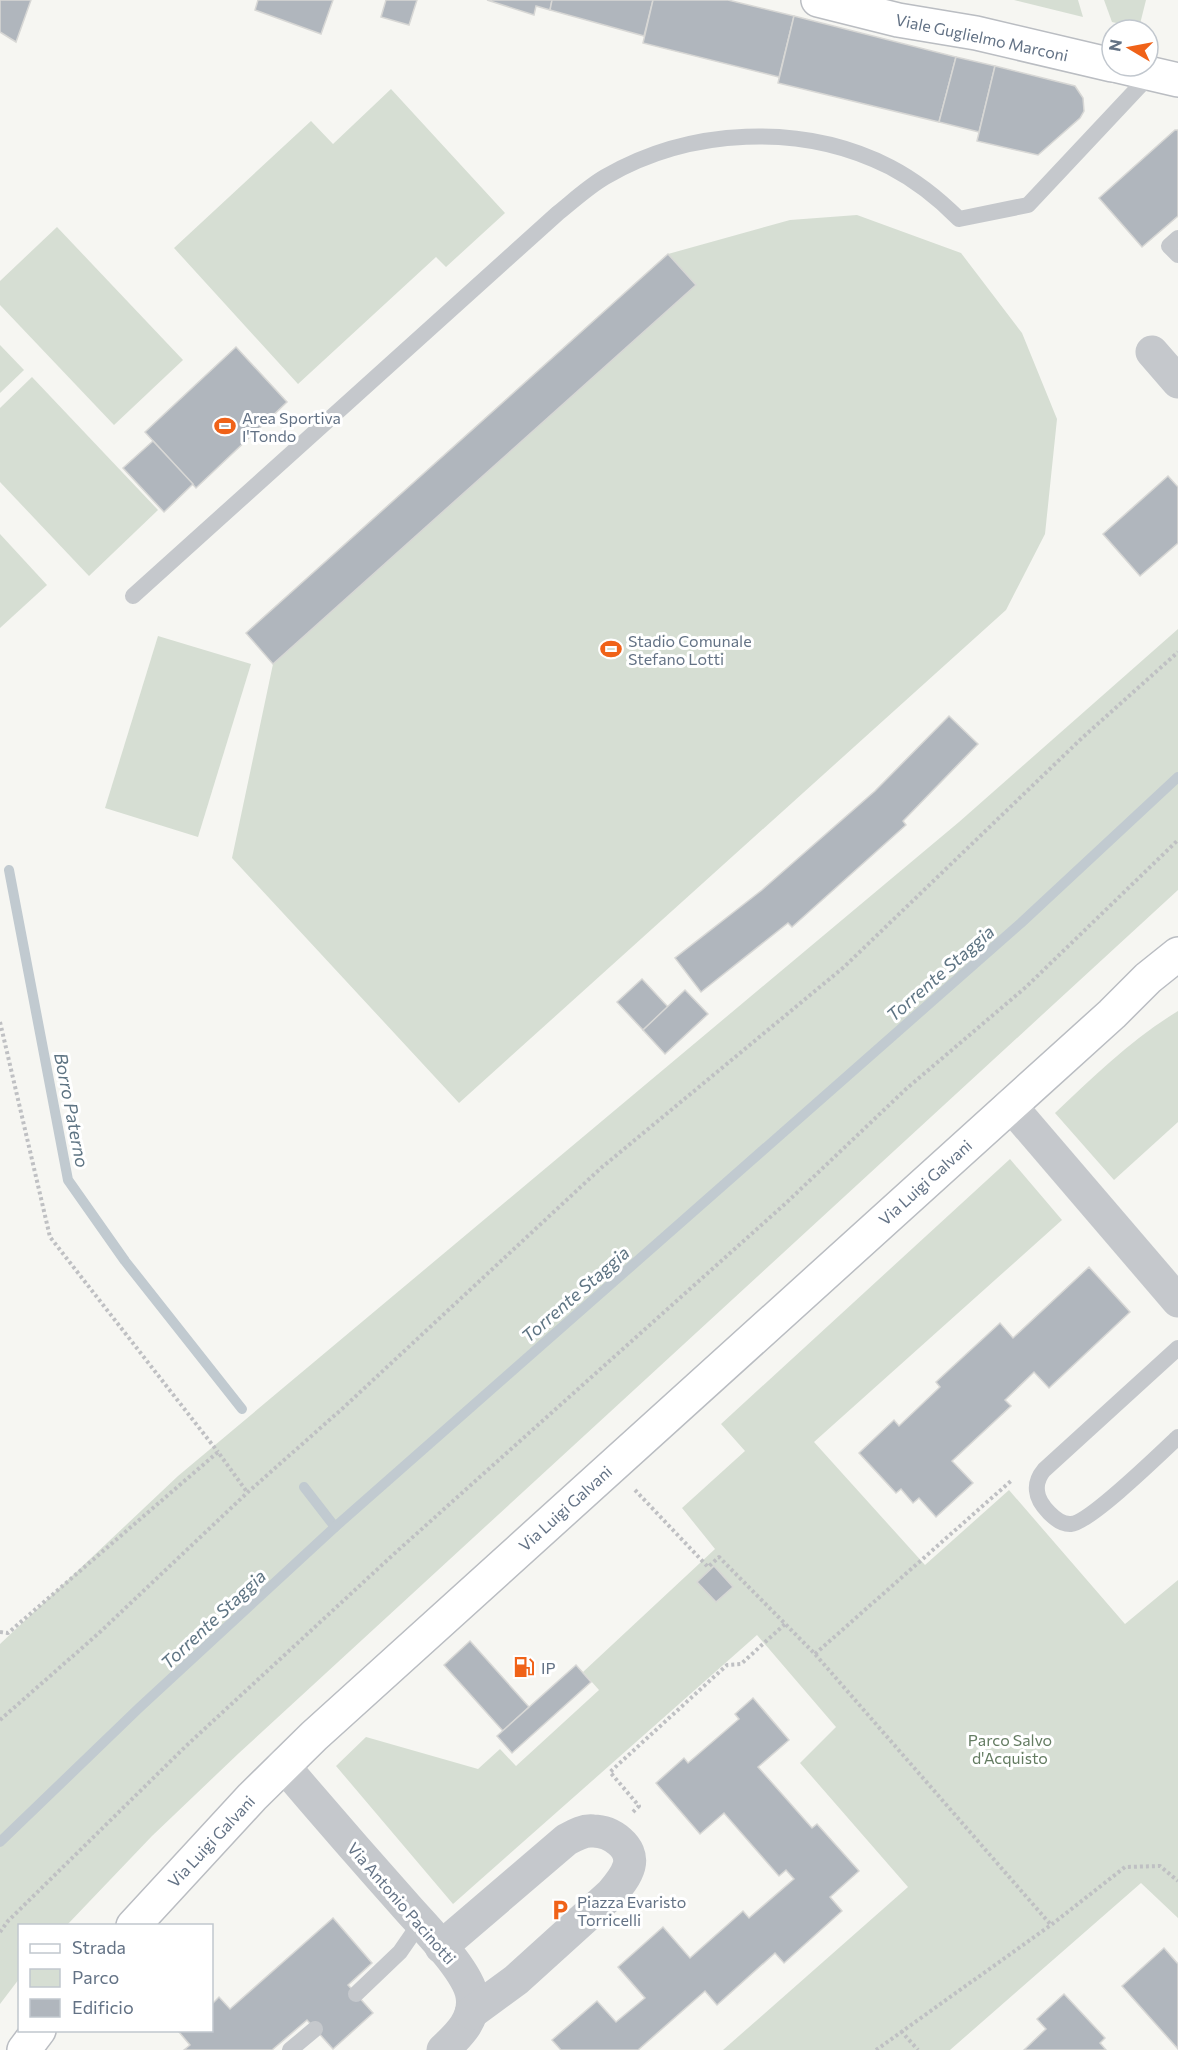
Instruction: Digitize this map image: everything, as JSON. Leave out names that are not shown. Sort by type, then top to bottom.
[{"type":"main road","name":"Viale Guglielmo Marconi","points":[[818,0],[898,20],[976,33],[1100,62]]},
{"type":"main road","points":[[916,0],[934,12],[976,33]]},
{"type":"main road","name":"Via Luigi Galvani","points":[[135,1924],[283,1765],[1112,1014],[1148,978],[1178,954]]},
{"type":"main road","name":"Via Luigi Galvani","points":[[1112,1014],[1178,982]]},
{"type":"main road","points":[[24,2050],[38,2032]]},
{"type":"street","points":[[1152,352],[1178,382]]},
{"type":"street","points":[[1010,1105],[1178,1300]]},
{"type":"street","name":"Via Antonio Pacinotti","points":[[283,1765],[458,1968],[471,1989],[473,2000],[471,2013]]},
{"type":"street","points":[[430,1935],[580,1832],[608,1834],[624,1845],[628,1851],[630,1864],[620,1885],[516,1980],[471,2013],[462,2031],[443,2050]]},
{"type":"lane","points":[[133,596],[558,213],[603,178],[624,167],[667,150],[723,138],[795,139],[829,145],[891,168],[933,196],[959,219],[1028,205],[1165,77]]},
{"type":"lane","points":[[1178,238],[1169,246],[1178,255]]},
{"type":"lane","points":[[1178,1348],[1048,1465],[1038,1479],[1037,1490],[1040,1501],[1059,1521],[1071,1524],[1091,1514],[1178,1437]]},
{"type":"lane","points":[[356,1994],[400,1952],[430,1935]]},
{"type":"lane","points":[[290,2050],[315,2029]]},
{"type":"path","points":[[0,1720],[99,1633],[248,1492],[352,1400],[601,1168],[844,967],[1082,738],[1178,652]]},
{"type":"path","points":[[0,1932],[195,1738],[395,1553],[786,1203],[906,1089],[1026,987],[1178,840]]},
{"type":"path","points":[[0,1022],[50,1237],[248,1492]]},
{"type":"path","points":[[0,1632],[8,1634],[219,1452]]},
{"type":"path","points":[[612,1466],[708,1568],[719,1557],[815,1654],[1051,1925]]},
{"type":"path","points":[[815,1654],[1011,1481],[1028,1476],[1038,1479]]},
{"type":"path","points":[[608,1834],[639,1806],[609,1772],[727,1665],[741,1664],[785,1624]]},
{"type":"path","points":[[876,2050],[1051,1925],[1125,1867],[1160,1866],[1178,1881]]},
{"type":"path","points":[[901,2031],[918,2050]]},
{"type":"green space","points":[[1014,0],[1078,0],[1083,17]]},
{"type":"green space","points":[[1104,0],[1146,0],[1142,18],[1111,18]]},
{"type":"green space","points":[[391,89],[505,213],[446,267],[436,257],[298,384],[174,248],[311,121],[333,144]]},
{"type":"green space","name":"Stadio Comunale Stefano Lotti","points":[[857,215],[961,253],[1022,333],[1057,419],[1045,534],[1006,610],[459,1103],[232,858],[273,664],[246,633],[668,254],[790,220]]},
{"type":"green space","points":[[57,227],[183,360],[114,425],[0,305],[0,281]]},
{"type":"green space","points":[[0,345],[24,370],[0,393]]},
{"type":"green space","points":[[32,377],[158,510],[89,576],[0,482],[0,408]]},
{"type":"green space","points":[[0,534],[47,585],[0,628]]},
{"type":"green space","points":[[1178,629],[1178,890],[239,1753],[152,1836],[68,1924],[18,1924],[18,1980],[0,2004],[0,1644],[178,1476],[959,822]]},
{"type":"green space","points":[[158,636],[251,664],[198,837],[105,808]]},
{"type":"green space","points":[[1178,1011],[1178,1122],[1114,1180],[1055,1113],[1129,1046]]},
{"type":"green space","name":"Parco Salvo d'Acquisto","points":[[1010,1159],[1062,1220],[814,1442],[925,1565],[1009,1490],[1125,1624],[1178,1580],[1178,1918],[1141,1883],[950,2050],[723,2050],[908,1887],[800,1763],[836,1727],[757,1635],[453,1904],[336,1766],[366,1737],[478,1769],[500,1749],[516,1766],[599,1690],[583,1672],[715,1549],[682,1508],[745,1451],[721,1424]]},
{"type":"building","points":[[0,0],[31,0],[16,42],[0,32]]},
{"type":"building","points":[[258,0],[333,0],[321,34],[255,10]]},
{"type":"building","points":[[386,0],[417,0],[409,25],[381,17]]},
{"type":"building","points":[[487,0],[552,0],[550,10],[536,6],[534,15]]},
{"type":"building","points":[[552,0],[653,0],[644,36],[550,10]]},
{"type":"building","points":[[653,0],[728,0],[794,16],[779,77],[643,43]]},
{"type":"building","points":[[794,16],[956,57],[939,122],[778,83]]},
{"type":"building","points":[[956,57],[995,66],[979,132],[939,122]]},
{"type":"building","points":[[995,66],[1075,86],[1083,98],[1084,111],[1080,118],[1038,155],[977,141]]},
{"type":"building","points":[[1175,130],[1178,130],[1178,216],[1142,247],[1099,198]]},
{"type":"building","points":[[668,254],[696,285],[273,664],[246,633]]},
{"type":"building","points":[[236,347],[287,402],[196,488],[145,432]]},
{"type":"building","points":[[153,441],[193,484],[164,512],[123,468]]},
{"type":"building","points":[[1168,476],[1178,487],[1178,543],[1140,576],[1103,534]]},
{"type":"building","points":[[949,716],[978,744],[903,821],[906,825],[792,927],[788,923],[701,992],[675,958],[762,890],[875,791]]},
{"type":"building","points":[[642,979],[668,1007],[643,1030],[617,1002]]},
{"type":"building","points":[[685,990],[708,1014],[665,1054],[643,1030]]},
{"type":"building","points":[[1089,1267],[1130,1312],[1049,1388],[1034,1372],[1005,1400],[1011,1406],[952,1461],[973,1483],[936,1517],[919,1498],[913,1503],[901,1489],[896,1493],[859,1453],[894,1420],[899,1426],[940,1387],[936,1382],[1000,1323],[1013,1338]]},
{"type":"building","points":[[714,1566],[733,1587],[716,1602],[697,1582]]},
{"type":"building","points":[[470,1641],[529,1707],[503,1731],[444,1665]]},
{"type":"building","points":[[576,1665],[591,1682],[512,1753],[497,1736]]},
{"type":"building","points":[[753,1698],[789,1740],[758,1767],[812,1828],[817,1824],[859,1871],[830,1897],[842,1911],[784,1963],[775,1953],[717,2005],[705,1991],[638,2050],[561,2050],[552,2040],[597,2001],[616,2022],[645,1998],[618,1967],[663,1927],[690,1958],[743,1911],[749,1918],[794,1879],[786,1870],[779,1876],[724,1813],[700,1834],[656,1783],[684,1758],[688,1763],[739,1719],[735,1714]]},
{"type":"building","points":[[333,1918],[372,1963],[348,1985],[373,2013],[333,2049],[307,2020],[272,2050],[184,2050],[190,2045],[179,2032],[213,2032],[213,2003],[219,1997],[230,2009]]},
{"type":"building","points":[[1164,1948],[1178,1964],[1178,2049],[1122,1986]]},
{"type":"building","points":[[1064,1994],[1105,2038],[1100,2043],[1106,2050],[1024,2050],[1046,2029],[1037,2019]]},
{"type":"waterway","name":"Torrente Staggia","points":[[0,1842],[139,1708],[335,1527],[1021,923],[1178,777]]},
{"type":"waterway","name":"Borro Paterno","points":[[9,870],[68,1180],[125,1261],[242,1409]]},
{"type":"waterway","name":"Borro Paterno","points":[[304,1487],[335,1527]]},
{"type":"place","name":"Area Sportiva I'Tondo","points":[[225,426]]},
{"type":"place","name":"Stadio Comunale Stefano Lotti","points":[[611,649]]},
{"type":"place","name":"IP","points":[[524,1667]]},
{"type":"place","name":"Piazza Evaristo Torricelli","points":[[560,1910]]}]
